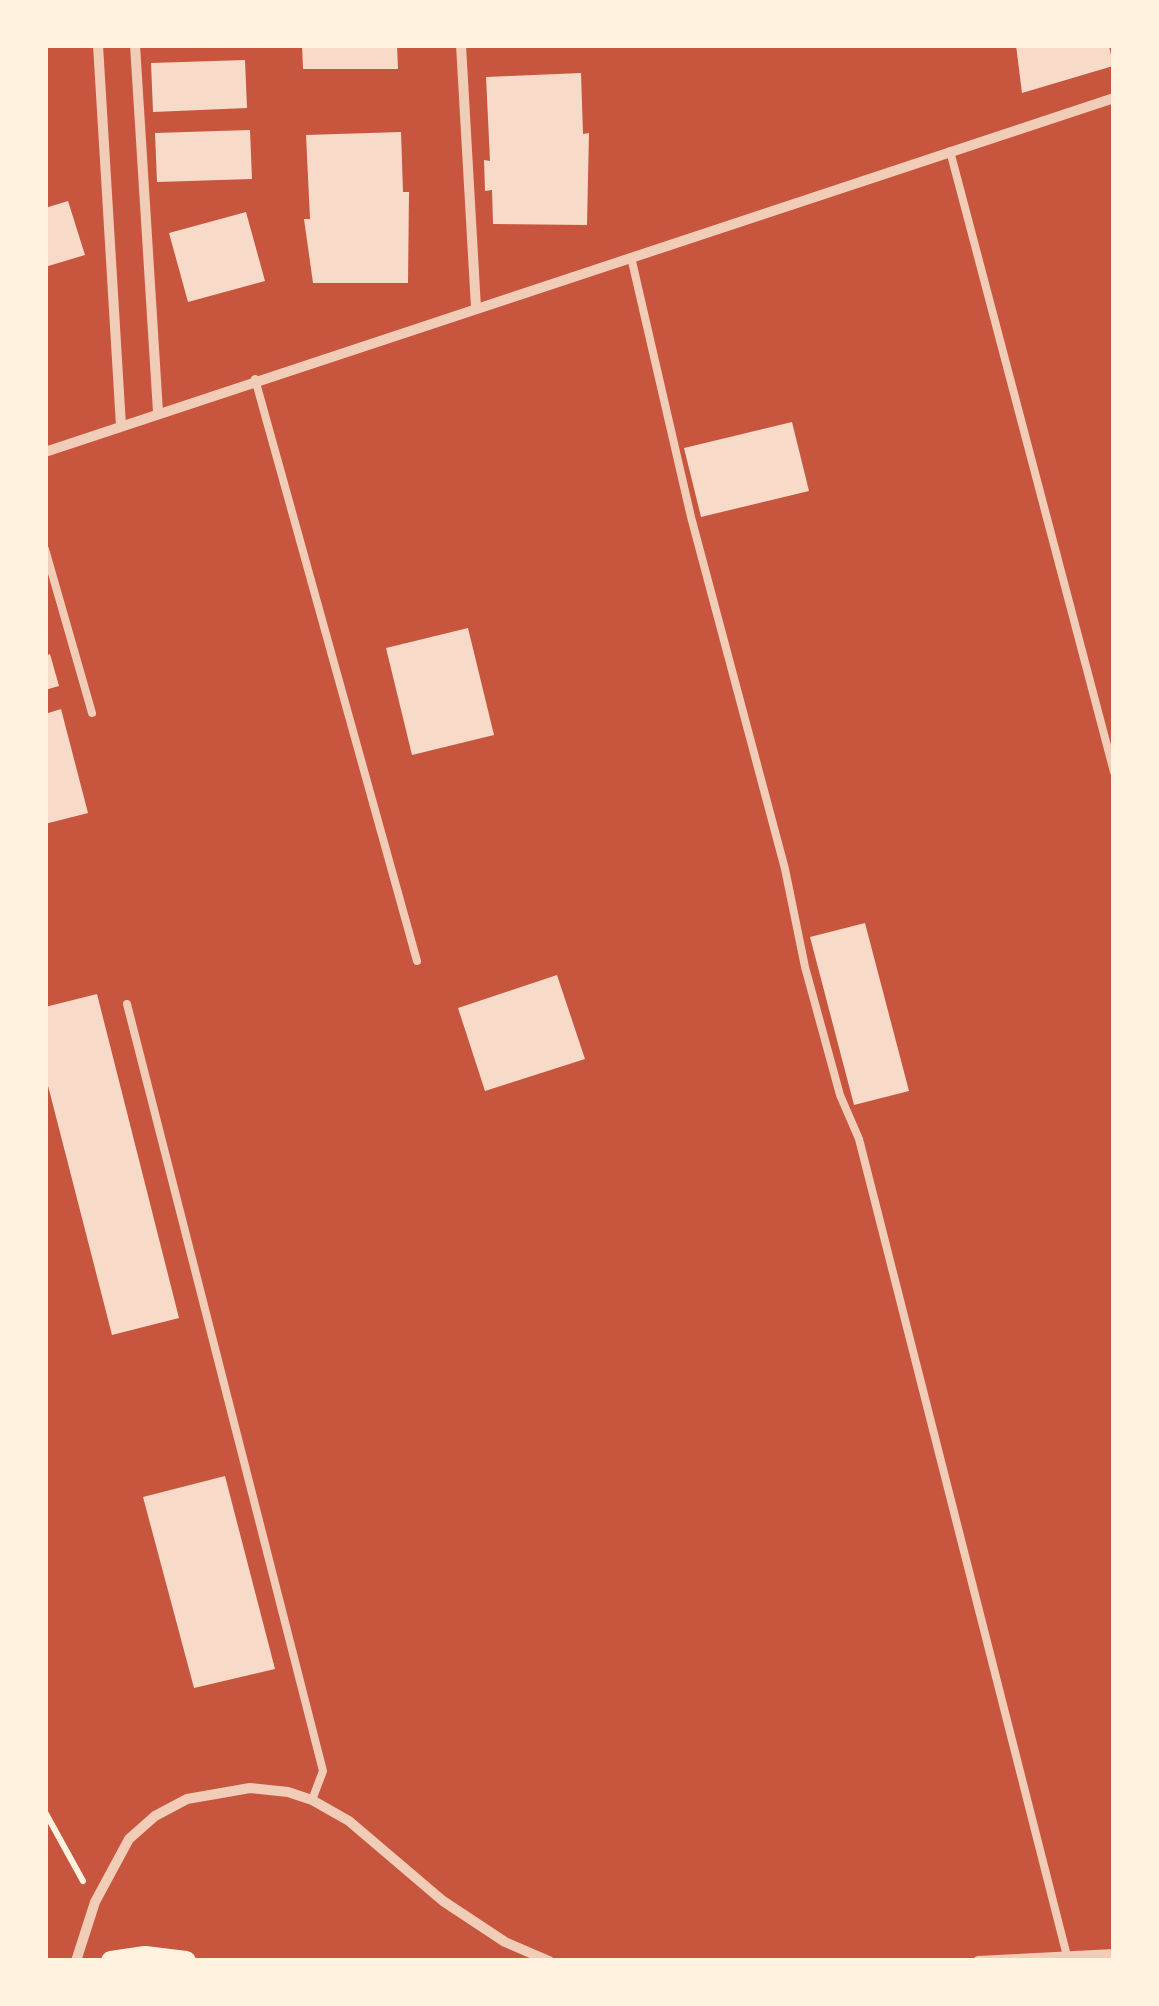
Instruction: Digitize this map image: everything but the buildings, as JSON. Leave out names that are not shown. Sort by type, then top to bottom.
[{"type":"main road","points":[[111,1961],[145,1956],[186,1961]]},
{"type":"street","points":[[98,45],[120,426]]},
{"type":"street","points":[[135,45],[158,412]]},
{"type":"street","points":[[460,45],[476,308]]},
{"type":"street","points":[[45,452],[255,379],[1114,98]]},
{"type":"street","points":[[76,1961],[95,1902],[129,1839],[155,1816],[187,1800],[250,1788],[288,1792],[312,1800],[348,1821],[442,1900],[505,1942],[549,1961]]},
{"type":"street","points":[[978,1961],[1114,1954]]},
{"type":"lane","points":[[950,150],[1114,772]]},
{"type":"lane","points":[[630,256],[691,517],[784,869],[805,967],[840,1096],[860,1139],[1067,1956]]},
{"type":"lane","points":[[255,379],[417,961]]},
{"type":"lane","points":[[45,549],[92,713]]},
{"type":"lane","points":[[127,1004],[323,1771],[312,1800]]},
{"type":"path","points":[[45,1812],[95,1902]]}]
